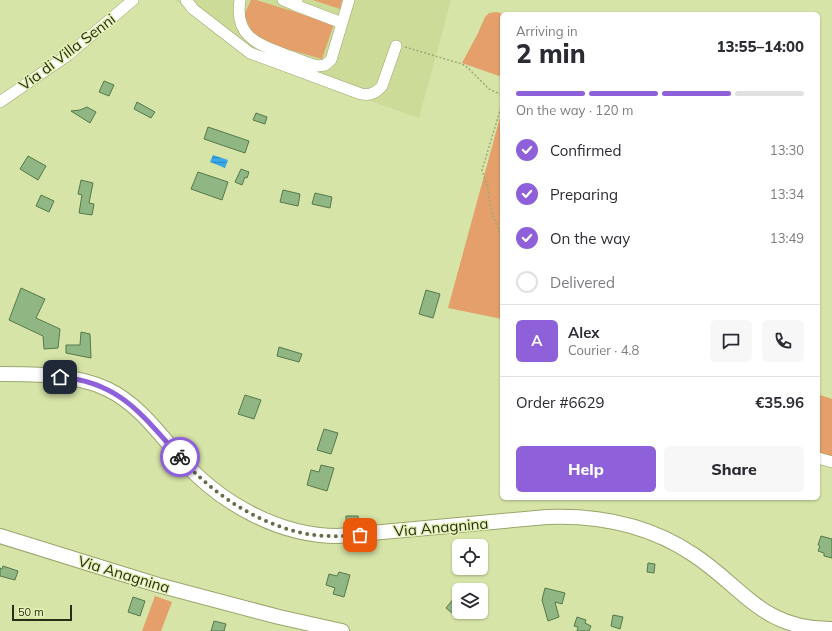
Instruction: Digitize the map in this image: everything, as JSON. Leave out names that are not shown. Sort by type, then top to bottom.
[{"type":"main road","name":"Via Anagnina","points":[[0,374],[75,378],[96,384],[113,392],[143,416],[191,469],[211,488],[229,501],[250,512],[292,530],[314,535],[338,536],[547,517],[571,516],[603,520],[647,531],[676,544],[699,559],[751,602],[770,615],[802,626],[832,629]]},
{"type":"main road","name":"Via Anagnina","points":[[0,536],[158,585],[342,631]]},
{"type":"street","name":"Via di Villa Senni","points":[[0,102],[75,50],[133,0]]},
{"type":"street","points":[[186,0],[193,10],[250,53],[361,94],[372,94],[382,86],[396,46]]},
{"type":"street","points":[[240,0],[239,10],[241,21],[245,31],[253,40],[264,47],[316,65],[325,65],[329,62],[349,0]]},
{"type":"street","points":[[283,0],[296,2],[342,23]]},
{"type":"street","points":[[820,459],[832,462]]},
{"type":"path","points":[[396,46],[400,45],[462,64],[489,88],[500,94]]},
{"type":"path","points":[[500,111],[482,170],[488,189],[491,210],[500,233]]},
{"type":"shaded area","points":[[175,0],[451,0],[419,118],[253,60]]},
{"type":"shaded area","points":[[251,0],[256,0],[334,24],[322,59],[256,40],[244,15]]},
{"type":"shaded area","points":[[313,0],[342,0],[340,9]]},
{"type":"shaded area","points":[[489,13],[500,13],[500,76],[462,63],[485,17]]},
{"type":"shaded area","points":[[500,117],[500,319],[448,308]]},
{"type":"shaded area","points":[[820,395],[832,399],[832,456],[820,453]]},
{"type":"shaded area","points":[[155,596],[172,602],[161,631],[142,631]]},
{"type":"water","points":[[213,155],[228,160],[225,168],[210,162]]},
{"type":"building","points":[[104,81],[114,85],[109,96],[99,92]]},
{"type":"building","points":[[137,102],[155,112],[151,118],[134,109]]},
{"type":"building","points":[[87,107],[96,112],[90,123],[71,111],[80,110]]},
{"type":"building","points":[[256,113],[267,117],[265,124],[253,120]]},
{"type":"building","points":[[208,127],[249,141],[245,153],[204,139]]},
{"type":"building","points":[[28,156],[46,166],[38,180],[20,169]]},
{"type":"building","points":[[241,169],[249,172],[242,185],[235,182]]},
{"type":"building","points":[[198,172],[228,182],[222,200],[191,189]]},
{"type":"building","points":[[81,180],[93,183],[89,203],[94,204],[92,215],[79,213],[82,195],[78,194]]},
{"type":"building","points":[[283,190],[300,194],[298,206],[280,202]]},
{"type":"building","points":[[315,193],[332,197],[330,208],[312,204]]},
{"type":"building","points":[[41,195],[54,201],[49,212],[36,206]]},
{"type":"building","points":[[21,288],[45,299],[36,318],[60,329],[58,348],[44,349],[43,336],[9,320]]},
{"type":"building","points":[[426,290],[440,294],[433,318],[419,314]]},
{"type":"building","points":[[81,332],[90,334],[91,358],[66,353],[66,345],[80,345]]},
{"type":"building","points":[[279,347],[302,354],[299,362],[277,356]]},
{"type":"building","points":[[245,395],[261,400],[254,419],[238,414]]},
{"type":"building","points":[[324,429],[338,433],[331,454],[317,450]]},
{"type":"building","points":[[321,465],[334,468],[327,491],[307,485],[311,470],[319,472]]},
{"type":"building","points":[[346,516],[358,516],[359,522],[346,523]]},
{"type":"building","points":[[821,536],[832,539],[832,558],[824,556],[824,553],[818,551]]},
{"type":"building","points":[[648,563],[655,564],[654,573],[647,572]]},
{"type":"building","points":[[3,566],[18,571],[15,580],[0,576],[0,568],[2,569]]},
{"type":"building","points":[[339,572],[350,575],[344,597],[333,594],[335,588],[326,585],[329,574],[337,576]]},
{"type":"building","points":[[545,588],[565,593],[562,604],[555,602],[559,617],[548,621],[542,600]]},
{"type":"building","points":[[133,597],[145,601],[140,616],[128,612]]},
{"type":"building","points":[[452,601],[452,613],[446,608]]},
{"type":"building","points":[[613,615],[623,617],[620,629],[611,626]]},
{"type":"building","points":[[577,617],[586,620],[585,623],[591,626],[589,631],[577,631],[578,627],[574,626]]},
{"type":"building","points":[[214,621],[226,624],[224,631],[211,631]]},
{"type":"way so far","points":[[180,457],[211,488],[234,504],[274,523],[292,530],[314,535],[360,535]]},
{"type":"route","points":[[60,377],[89,381],[108,389],[121,397],[143,416],[180,457]]}]
